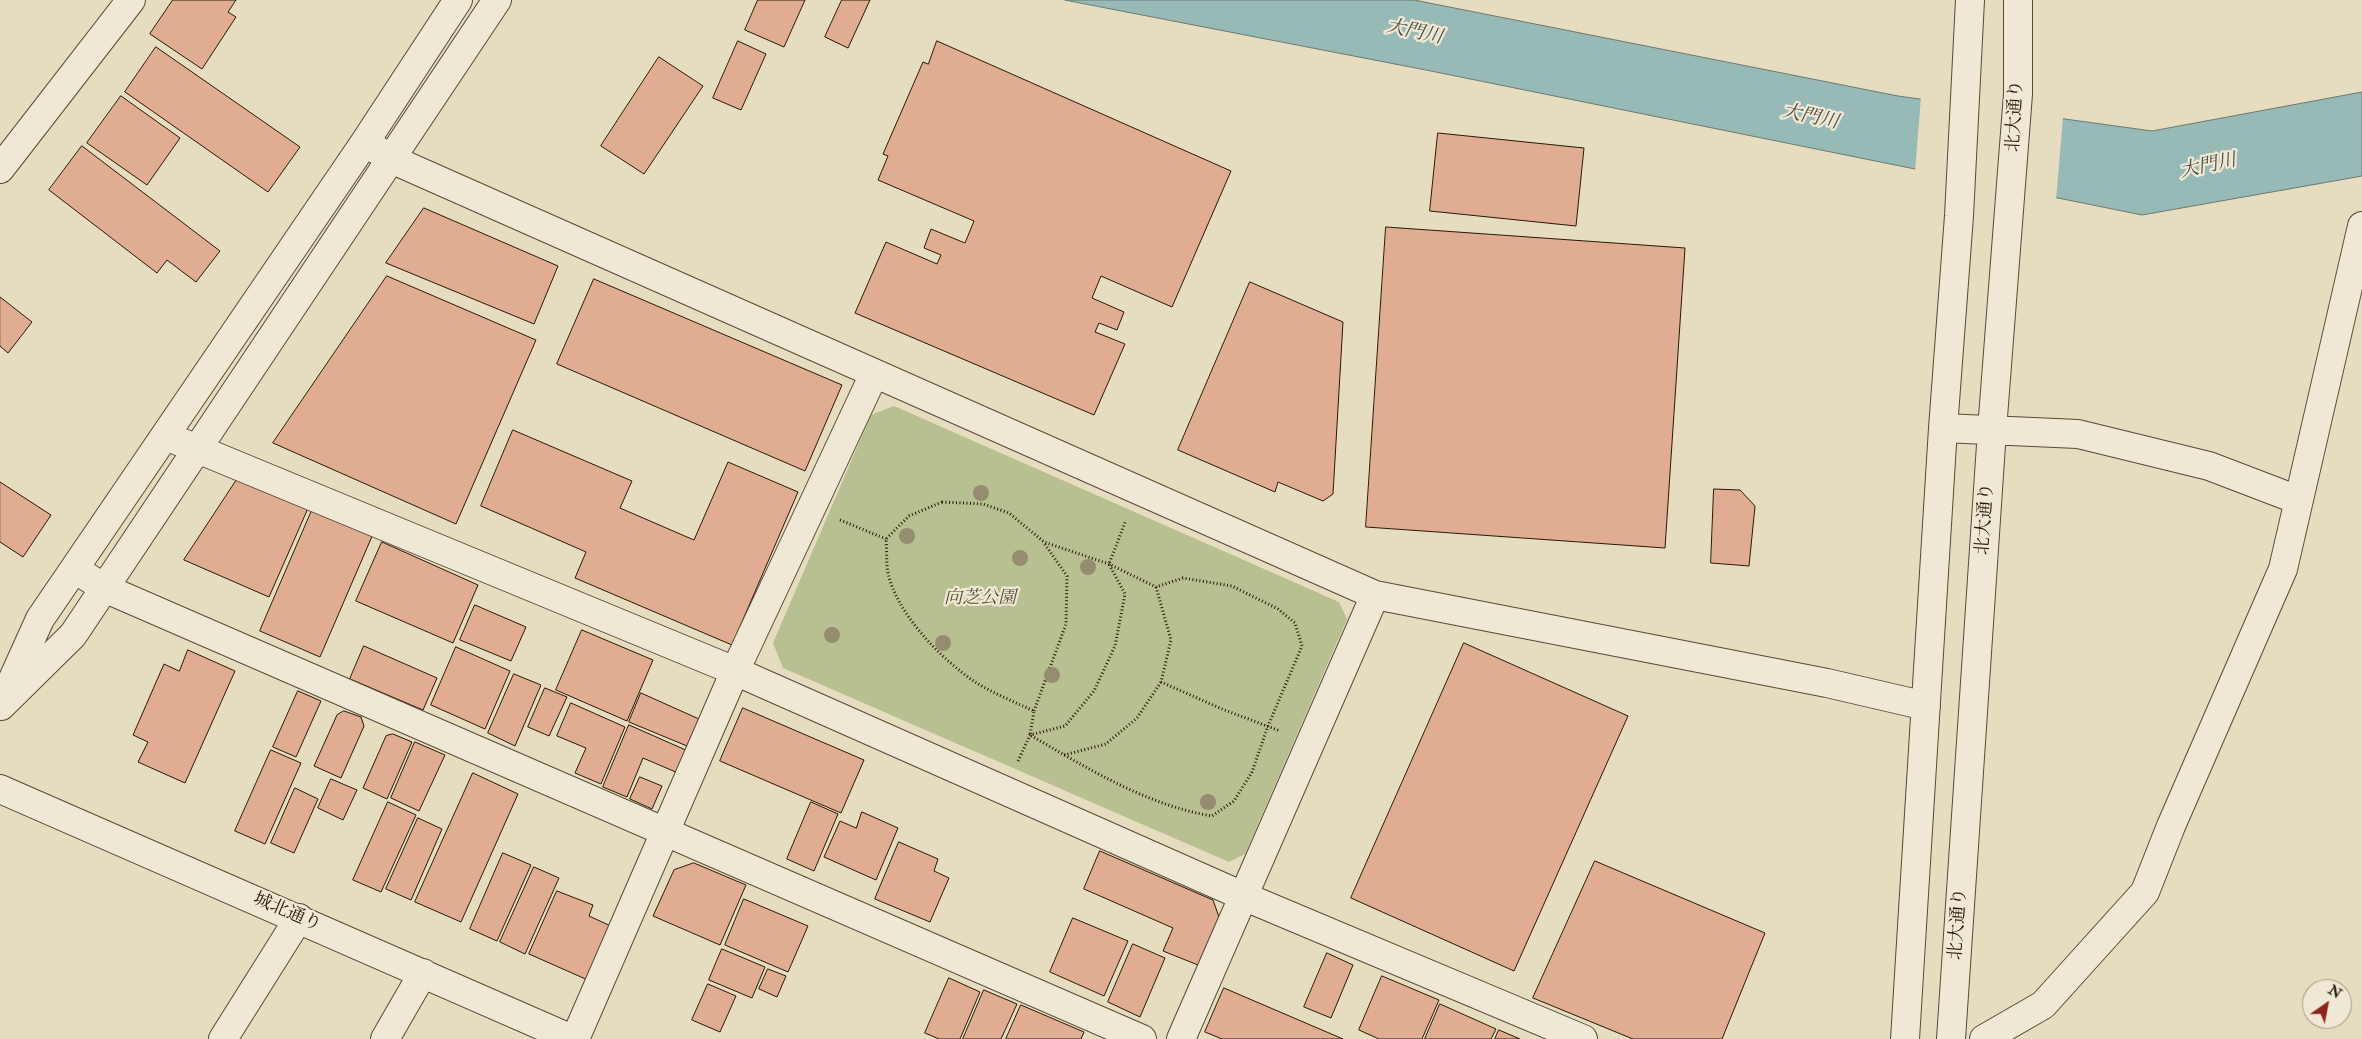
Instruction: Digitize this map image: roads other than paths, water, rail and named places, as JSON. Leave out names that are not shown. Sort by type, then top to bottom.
[{"type":"street","points":[[0,169],[131,0]]},
{"type":"street","points":[[0,706],[40,619],[166,436],[458,0]]},
{"type":"street","points":[[0,706],[74,635],[497,0]]},
{"type":"street","points":[[1905,1039],[1943,428],[1959,216],[1970,0]]},
{"type":"street","name":"北大通り","points":[[1951,1039],[1992,430],[2018,94],[2018,0]]},
{"type":"street","points":[[364,142],[391,159],[1375,595],[1827,683],[1926,706]]},
{"type":"street","points":[[1984,1039],[2043,1005],[2145,892],[2171,826],[2283,570],[2362,226]]},
{"type":"street","points":[[574,1039],[735,671],[874,374]]},
{"type":"street","points":[[1943,428],[2078,434],[2209,466],[2298,500]]},
{"type":"street","points":[[166,436],[735,671],[1243,896],[1582,1039]]},
{"type":"street","points":[[75,569],[104,588],[1142,1039]]},
{"type":"street","points":[[1182,1039],[1375,595]]},
{"type":"street","name":"城北通り","points":[[0,790],[299,918],[574,1039]]},
{"type":"street","points":[[223,1039],[299,918]]},
{"type":"street","points":[[385,1039],[423,973]]},
{"type":"water","name":"大門川","points":[[1065,0],[1414,0],[1898,96],[2152,131],[2362,92],[2362,176],[2142,215],[1426,70]]},
{"type":"park label","name":"向芝公園","points":[[980,599]]}]
